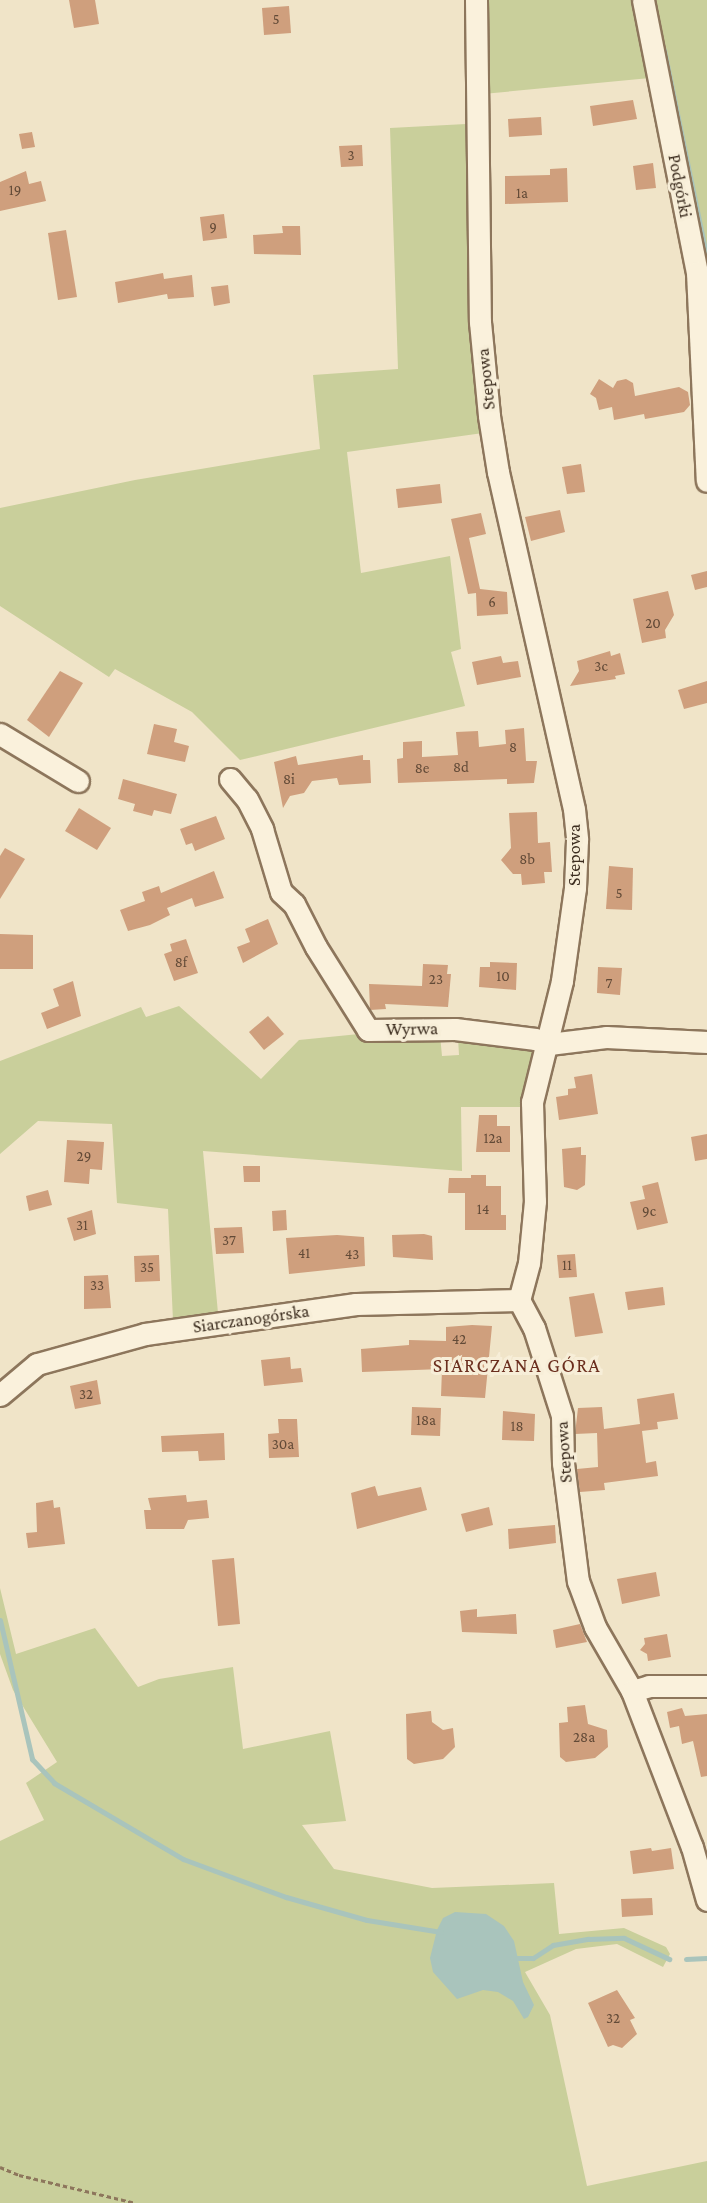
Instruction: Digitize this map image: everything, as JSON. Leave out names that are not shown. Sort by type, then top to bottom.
[{"type":"street","name":"Stepowa","points":[[476,0],[480,322],[489,416],[500,482],[574,809],[577,840],[575,888],[549,1044],[536,1074],[532,1102],[536,1201],[529,1263],[519,1300],[534,1328],[562,1416],[563,1463],[578,1581],[595,1627],[632,1691],[692,1847],[707,1900]]},
{"type":"street","name":"Podgórki","points":[[643,0],[702,273],[707,481]]},
{"type":"street","points":[[0,734],[78,781]]},
{"type":"street","name":"Wyrwa","points":[[230,779],[247,799],[262,829],[280,892],[294,904],[316,947],[368,1030],[455,1029],[536,1039],[549,1044],[606,1037],[707,1042]]},
{"type":"street","name":"Siarczanogórska","points":[[0,1395],[37,1364],[145,1334],[356,1304],[519,1300]]},
{"type":"street","points":[[632,1691],[649,1686],[707,1686]]},
{"type":"path","points":[[0,2167],[19,2175],[136,2203]]},
{"type":"green space","points":[[483,0],[639,0],[650,78],[483,94]]},
{"type":"green space","points":[[651,0],[707,0],[707,268],[701,266]]},
{"type":"green space","points":[[466,124],[475,360],[483,433],[347,452],[361,573],[450,556],[461,649],[451,652],[465,706],[240,760],[192,712],[115,669],[109,677],[0,606],[0,508],[135,480],[320,449],[313,375],[398,369],[390,128]]},
{"type":"green space","points":[[179,1006],[261,1079],[299,1040],[359,1034],[440,1035],[442,1056],[459,1055],[458,1038],[539,1046],[524,1107],[461,1107],[462,1171],[203,1151],[218,1313],[173,1321],[168,1209],[117,1203],[112,1124],[38,1121],[0,1154],[0,1061],[141,1007],[146,1017]]},
{"type":"green space","points":[[0,1588],[16,1654],[95,1628],[138,1687],[159,1679],[233,1667],[243,1749],[330,1731],[346,1821],[302,1825],[334,1869],[432,1888],[554,1883],[559,1934],[624,1928],[666,1947],[670,1954],[663,1967],[617,1944],[576,1949],[525,1972],[550,2015],[587,2186],[707,2161],[707,2203],[0,2203],[0,1841],[44,1820],[26,1783],[57,1762],[13,1690],[0,1654]]},
{"type":"water","points":[[455,1912],[486,1914],[504,1926],[514,1941],[523,1982],[534,2005],[528,2017],[524,2019],[513,2001],[498,1992],[483,1990],[457,1999],[433,1972],[430,1958],[437,1930],[443,1918]]},
{"type":"building","points":[[69,0],[95,0],[99,24],[74,28]]},
{"type":"building","points":[[289,6],[291,33],[264,35],[262,8]]},
{"type":"building","points":[[633,100],[637,119],[593,126],[590,106]]},
{"type":"building","points":[[541,117],[542,135],[509,137],[508,119]]},
{"type":"building","points":[[32,132],[35,147],[22,149],[19,134]]},
{"type":"building","points":[[362,145],[363,166],[341,167],[339,146]]},
{"type":"building","points":[[653,163],[656,188],[636,190],[633,166]]},
{"type":"building","points":[[567,168],[568,202],[505,204],[505,176],[550,175],[550,169]]},
{"type":"building","points":[[26,171],[29,184],[41,181],[46,201],[0,211],[0,182]]},
{"type":"building","points":[[224,214],[227,238],[203,241],[200,217]]},
{"type":"building","points":[[282,226],[300,226],[301,255],[254,254],[253,235],[283,233]]},
{"type":"building","points":[[66,230],[77,297],[58,300],[48,233]]},
{"type":"building","points":[[163,273],[164,279],[192,275],[194,297],[168,299],[167,294],[118,303],[115,282]]},
{"type":"building","points":[[228,285],[230,303],[214,306],[211,287]]},
{"type":"building","points":[[599,379],[613,388],[617,381],[626,379],[633,383],[635,396],[679,387],[688,392],[690,405],[684,412],[645,419],[644,414],[614,420],[612,407],[599,410],[596,398],[590,394]]},
{"type":"building","points":[[581,464],[585,492],[567,494],[562,467]]},
{"type":"building","points":[[440,484],[442,503],[398,508],[396,489]]},
{"type":"building","points":[[560,510],[565,532],[531,541],[525,517]]},
{"type":"building","points":[[481,513],[486,534],[469,538],[480,589],[507,592],[508,614],[477,616],[476,593],[468,594],[451,519]]},
{"type":"building","points":[[707,571],[707,587],[695,590],[691,575]]},
{"type":"building","points":[[668,591],[674,615],[665,630],[666,638],[642,643],[633,599]]},
{"type":"building","points":[[610,651],[611,656],[620,653],[625,674],[615,676],[616,679],[570,686],[579,671],[577,661]]},
{"type":"building","points":[[501,656],[503,663],[518,661],[521,677],[477,685],[472,662]]},
{"type":"building","points":[[60,671],[83,683],[49,737],[27,720]]},
{"type":"building","points":[[707,681],[707,703],[684,709],[678,690]]},
{"type":"building","points":[[154,724],[177,729],[174,742],[189,746],[185,762],[147,754]]},
{"type":"building","points":[[524,728],[526,761],[537,761],[534,783],[507,784],[507,779],[398,783],[397,759],[403,758],[403,742],[422,741],[422,757],[458,755],[456,732],[478,731],[479,747],[506,744],[505,730]]},
{"type":"building","points":[[363,755],[363,760],[370,760],[371,783],[339,785],[337,778],[312,781],[304,793],[290,796],[283,808],[274,762],[296,756],[298,765]]},
{"type":"building","points":[[123,779],[177,794],[171,814],[154,810],[152,816],[133,811],[135,804],[118,799]]},
{"type":"building","points":[[79,808],[111,828],[97,850],[65,831]]},
{"type":"building","points":[[537,812],[538,843],[550,842],[552,872],[544,872],[545,883],[522,885],[521,874],[513,874],[501,860],[511,848],[509,813]]},
{"type":"building","points":[[216,816],[225,839],[195,851],[192,843],[186,845],[180,829]]},
{"type":"building","points":[[5,848],[25,859],[0,899],[0,856]]},
{"type":"building","points":[[609,866],[633,868],[632,910],[606,909]]},
{"type":"building","points":[[214,871],[224,898],[195,907],[192,898],[167,908],[170,915],[150,925],[128,931],[120,910],[145,901],[142,892],[159,886],[161,893]]},
{"type":"building","points":[[268,919],[278,944],[243,963],[237,947],[250,942],[245,929]]},
{"type":"building","points":[[0,934],[33,935],[33,969],[0,969]]},
{"type":"building","points":[[186,939],[198,973],[174,981],[164,954],[172,951],[170,944]]},
{"type":"building","points":[[490,962],[517,963],[516,990],[479,987],[480,967],[490,967]]},
{"type":"building","points":[[423,964],[448,965],[447,974],[451,974],[448,1007],[385,1004],[386,1009],[370,1010],[369,984],[422,986]]},
{"type":"building","points":[[598,967],[622,968],[620,995],[597,993]]},
{"type":"building","points":[[73,981],[81,1016],[47,1029],[41,1013],[59,1006],[53,989]]},
{"type":"building","points":[[268,1016],[284,1034],[264,1050],[249,1032]]},
{"type":"building","points":[[592,1074],[598,1114],[559,1120],[556,1097],[568,1095],[568,1089],[576,1088],[574,1077]]},
{"type":"building","points":[[479,1115],[497,1115],[497,1126],[510,1126],[510,1152],[476,1152]]},
{"type":"building","points":[[707,1134],[707,1159],[695,1161],[691,1137]]},
{"type":"building","points":[[67,1140],[104,1142],[102,1170],[90,1169],[89,1184],[64,1182]]},
{"type":"building","points":[[581,1147],[581,1155],[586,1155],[585,1185],[577,1190],[564,1187],[562,1149]]},
{"type":"building","points":[[243,1166],[260,1166],[260,1182],[244,1182]]},
{"type":"building","points":[[471,1175],[486,1175],[486,1186],[501,1186],[501,1215],[506,1215],[506,1230],[465,1230],[465,1193],[448,1193],[449,1178],[471,1178]]},
{"type":"building","points":[[658,1182],[668,1223],[637,1230],[630,1202],[645,1199],[642,1186]]},
{"type":"building","points":[[48,1190],[52,1205],[29,1211],[26,1196]]},
{"type":"building","points":[[92,1210],[96,1234],[74,1241],[67,1218]]},
{"type":"building","points":[[286,1210],[287,1230],[273,1231],[272,1211]]},
{"type":"building","points":[[242,1227],[244,1253],[216,1254],[214,1228]]},
{"type":"building","points":[[337,1235],[364,1237],[365,1266],[289,1274],[286,1238]]},
{"type":"building","points":[[392,1235],[432,1236],[433,1260],[393,1257]]},
{"type":"building","points":[[575,1254],[577,1277],[559,1278],[557,1255]]},
{"type":"building","points":[[159,1255],[160,1281],[135,1282],[134,1256]]},
{"type":"building","points":[[108,1275],[111,1308],[84,1309],[84,1276]]},
{"type":"building","points":[[663,1287],[665,1305],[628,1310],[625,1292]]},
{"type":"building","points":[[594,1293],[603,1333],[575,1337],[569,1297]]},
{"type":"building","points":[[492,1326],[485,1398],[441,1396],[442,1369],[362,1372],[361,1349],[409,1345],[409,1340],[446,1341],[446,1327]]},
{"type":"building","points":[[290,1357],[291,1369],[301,1368],[303,1382],[264,1386],[261,1360]]},
{"type":"building","points":[[97,1380],[101,1404],[75,1409],[70,1386]]},
{"type":"building","points":[[674,1393],[678,1419],[657,1422],[658,1429],[642,1431],[646,1463],[656,1461],[658,1476],[604,1483],[605,1490],[580,1492],[577,1469],[598,1467],[597,1433],[575,1434],[578,1408],[602,1407],[604,1429],[640,1424],[637,1399]]},
{"type":"building","points":[[412,1407],[441,1408],[440,1436],[411,1435]]},
{"type":"building","points":[[503,1411],[535,1414],[534,1441],[502,1440]]},
{"type":"building","points":[[278,1419],[297,1419],[299,1457],[269,1458],[268,1434],[279,1433]]},
{"type":"building","points":[[224,1433],[225,1460],[199,1461],[198,1451],[162,1452],[161,1436]]},
{"type":"building","points":[[375,1486],[378,1496],[421,1487],[427,1510],[357,1529],[351,1493]]},
{"type":"building","points":[[186,1495],[187,1502],[207,1500],[209,1518],[188,1520],[184,1529],[146,1529],[144,1510],[151,1510],[148,1498]]},
{"type":"building","points":[[53,1500],[54,1508],[60,1507],[65,1544],[28,1548],[26,1533],[37,1532],[36,1503]]},
{"type":"building","points":[[489,1507],[493,1525],[466,1532],[461,1514]]},
{"type":"building","points":[[555,1525],[556,1543],[509,1549],[508,1529]]},
{"type":"building","points":[[234,1558],[240,1624],[218,1626],[212,1560]]},
{"type":"building","points":[[656,1572],[660,1596],[622,1604],[617,1579]]},
{"type":"building","points":[[477,1609],[477,1617],[516,1614],[517,1634],[462,1632],[460,1611]]},
{"type":"building","points":[[580,1624],[587,1642],[556,1648],[553,1630]]},
{"type":"building","points":[[667,1634],[671,1657],[648,1661],[647,1654],[640,1650],[645,1644],[644,1638]]},
{"type":"building","points":[[585,1705],[588,1724],[607,1730],[608,1747],[595,1758],[566,1762],[560,1757],[559,1723],[568,1722],[567,1707]]},
{"type":"building","points":[[682,1708],[685,1716],[707,1714],[707,1776],[701,1777],[693,1741],[682,1744],[679,1726],[670,1728],[667,1712]]},
{"type":"building","points":[[431,1711],[432,1722],[443,1730],[453,1728],[455,1747],[443,1759],[414,1764],[407,1759],[406,1714]]},
{"type":"building","points":[[651,1848],[652,1851],[671,1848],[674,1869],[633,1874],[630,1851]]},
{"type":"building","points":[[652,1898],[653,1915],[622,1917],[621,1899]]},
{"type":"building","points":[[617,1990],[635,2018],[630,2020],[637,2034],[622,2048],[613,2045],[608,2047],[588,2003]]},
{"type":"waterway","points":[[664,50],[706,254]]},
{"type":"waterway","points":[[0,1620],[32,1759],[54,1783],[183,1859],[286,1897],[367,1920],[441,1932]]},
{"type":"waterway","points":[[512,1958],[533,1958],[553,1945],[588,1939],[624,1938],[669,1959]]},
{"type":"waterway","points":[[686,1959],[707,1958]]},
{"type":"district","name":"SIARCZANA GÓRA","points":[[517,1365]]}]
